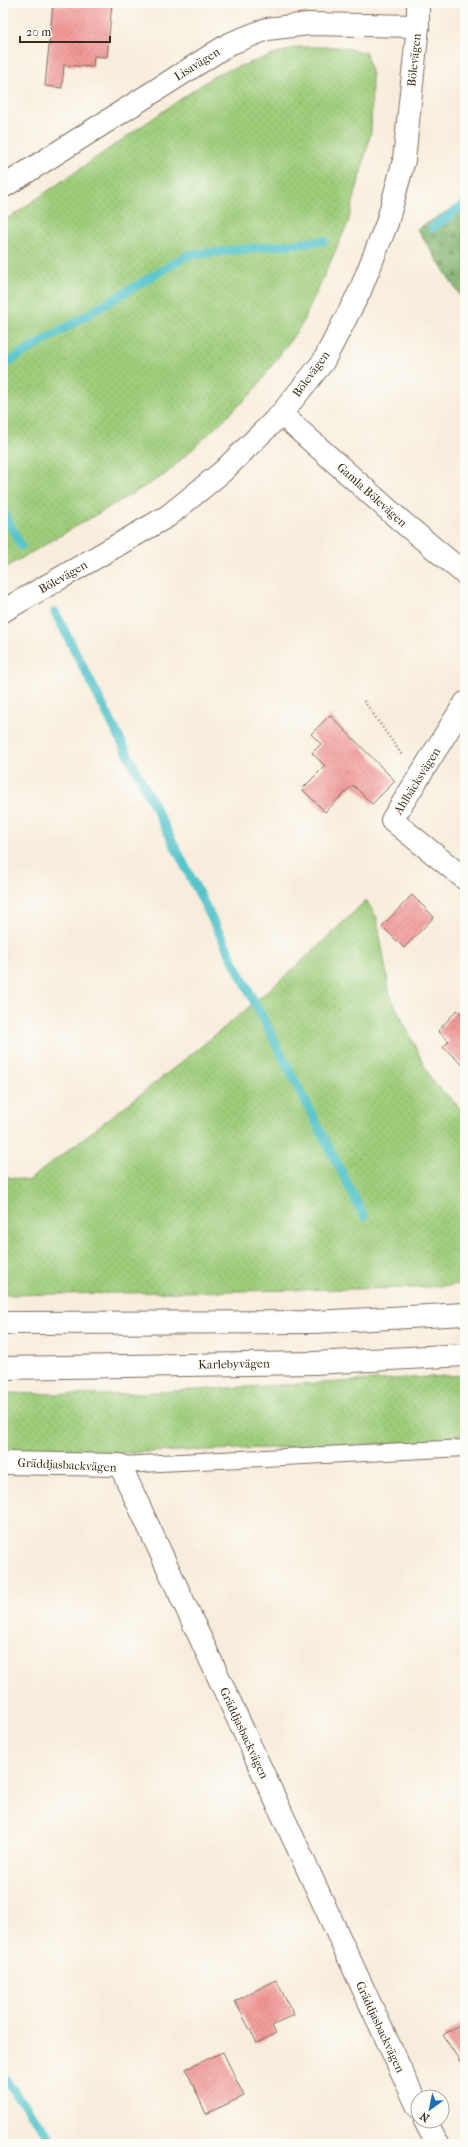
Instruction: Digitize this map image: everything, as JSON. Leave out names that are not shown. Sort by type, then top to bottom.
[{"type":"main road","name":"Bölevägen","points":[[3,612],[168,516],[222,472],[281,414],[323,362],[360,291],[387,223],[404,160],[418,26],[418,3]]},
{"type":"main road","name":"Lisavägen","points":[[3,186],[229,44],[261,32],[309,24],[418,26]]},
{"type":"main road","name":"Gamla Bölevägen","points":[[281,414],[401,521],[465,574]]},
{"type":"main road","name":"Ahlbäcksvägen","points":[[465,703],[392,820],[465,879]]},
{"type":"main road","points":[[3,1323],[315,1322],[465,1314]]},
{"type":"main road","name":"Karlebyvägen","points":[[3,1368],[314,1363],[465,1355]]},
{"type":"main road","name":"Gräddjasbackvägen","points":[[3,1463],[120,1465],[410,2090]]},
{"type":"main road","points":[[429,2129],[437,2144]]},
{"type":"lane","points":[[120,1465],[465,1448]]},
{"type":"path","points":[[364,701],[418,778]]},
{"type":"green space","points":[[297,47],[340,47],[366,53],[372,76],[371,132],[348,223],[302,324],[253,392],[166,474],[3,569],[3,222],[217,74]]},
{"type":"green space","points":[[465,201],[465,303],[417,229]]},
{"type":"green space","points":[[366,900],[377,918],[390,995],[431,1079],[465,1113],[465,1284],[413,1288],[3,1295],[3,1176],[28,1181],[202,1046],[286,975]]},
{"type":"green space","points":[[465,1375],[465,1438],[415,1443],[91,1454],[3,1450],[3,1393],[102,1395]]},
{"type":"building","points":[[81,3],[112,3],[107,57],[94,56],[93,67],[64,65],[62,88],[45,86],[53,4],[81,7]]},
{"type":"building","points":[[330,715],[395,781],[372,804],[353,785],[325,812],[302,789],[325,766],[312,753],[321,744],[311,734]]},
{"type":"building","points":[[412,895],[434,917],[404,948],[382,926]]},
{"type":"building","points":[[457,1010],[465,1018],[465,1067],[443,1047],[449,1041],[438,1031]]},
{"type":"building","points":[[276,1980],[294,2015],[272,2026],[276,2033],[257,2043],[235,2001]]},
{"type":"building","points":[[465,2021],[465,2061],[461,2063],[443,2035]]},
{"type":"building","points":[[223,2052],[244,2096],[206,2114],[186,2069]]},
{"type":"waterway","points":[[432,228],[465,204]]},
{"type":"waterway","points":[[3,365],[188,255],[324,241]]},
{"type":"waterway","points":[[3,511],[21,546]]},
{"type":"waterway","points":[[55,612],[364,1216]]},
{"type":"waterway","points":[[3,2077],[55,2144]]}]
